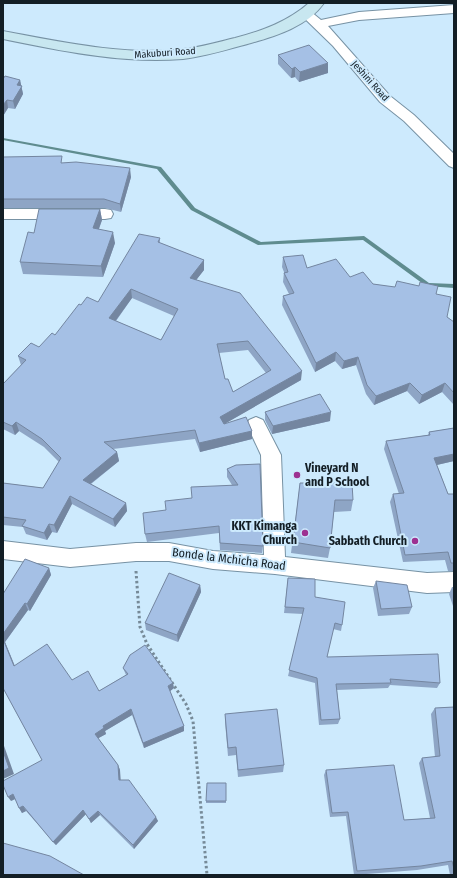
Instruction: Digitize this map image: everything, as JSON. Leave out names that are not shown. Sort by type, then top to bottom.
[{"type":"street","name":"Jeshini Road","points":[[311,8],[320,24],[342,47],[358,70],[386,100],[408,117],[454,163]]},
{"type":"street","name":"Makuburi Road","points":[[3,35],[58,46],[121,55],[150,56],[185,54],[242,41],[286,27],[311,8]]},
{"type":"street","points":[[320,24],[359,16],[454,10]]},
{"type":"street","points":[[3,214],[106,214]]},
{"type":"street","points":[[256,425],[271,455],[275,565]]},
{"type":"street","name":"Bonde la Mchicha Road","points":[[3,550],[70,558],[136,552],[169,552],[213,560],[275,565],[427,583],[454,582]]},
{"type":"path","points":[[136,552],[140,627],[147,644],[172,679],[186,704],[193,721],[206,875]]},
{"type":"building","points":[[309,45],[328,63],[300,72],[295,67],[292,69],[278,55]]},
{"type":"building","points":[[5,76],[20,80],[17,85],[22,86],[13,101],[7,100],[3,105],[3,79]]},
{"type":"building","points":[[62,156],[61,163],[76,162],[130,168],[120,204],[104,199],[3,199],[3,157]]},
{"type":"building","points":[[39,209],[100,209],[93,228],[113,232],[101,266],[20,262],[28,232],[34,233]]},
{"type":"building","points":[[139,234],[160,238],[158,242],[204,260],[190,278],[240,293],[302,371],[220,417],[224,424],[246,417],[252,431],[199,443],[195,430],[104,442],[117,452],[83,480],[126,503],[113,519],[70,496],[54,525],[49,524],[44,533],[22,526],[26,520],[3,517],[3,483],[43,488],[61,458],[42,439],[16,422],[12,426],[3,422],[3,384],[26,360],[18,356],[31,343],[39,347],[52,333],[55,335],[79,304],[81,305],[87,297],[98,302]],"holes":[[[131,289],[178,309],[161,340],[109,318]],[[248,341],[271,370],[233,392],[228,379],[225,379],[217,344]]]},
{"type":"building","points":[[303,255],[307,268],[336,259],[350,277],[363,272],[373,284],[395,287],[397,281],[419,286],[420,282],[438,286],[436,294],[451,297],[447,317],[454,322],[454,393],[445,383],[422,395],[410,383],[376,396],[367,385],[358,357],[344,361],[336,352],[316,363],[283,296],[294,293],[284,273],[288,272],[283,257]]},
{"type":"building","points":[[320,394],[331,412],[273,426],[265,412]]},
{"type":"building","points":[[454,428],[454,454],[434,458],[448,494],[454,494],[454,563],[451,563],[448,552],[405,555],[393,494],[404,493],[386,441],[430,435],[429,432]]},
{"type":"building","points":[[260,464],[263,546],[220,543],[219,526],[145,534],[143,513],[166,510],[165,501],[192,498],[191,487],[238,485],[227,469],[236,465]]},
{"type":"building","points":[[300,483],[352,483],[353,500],[335,500],[330,548],[293,542]]},
{"type":"building","points":[[25,559],[49,568],[27,604],[25,603],[3,634],[3,594]]},
{"type":"building","points":[[169,573],[200,585],[177,635],[145,623]]},
{"type":"building","points":[[288,578],[315,579],[315,597],[345,602],[342,625],[335,623],[327,657],[438,654],[440,683],[390,679],[391,683],[336,684],[340,719],[321,720],[317,678],[289,670],[304,608],[285,607]]},
{"type":"building","points":[[376,581],[407,585],[412,607],[381,609]]},
{"type":"building","points":[[3,639],[14,666],[47,644],[72,680],[88,671],[99,691],[128,674],[123,668],[130,655],[145,645],[173,683],[168,686],[184,726],[143,743],[131,709],[103,726],[104,728],[95,734],[118,765],[119,780],[129,780],[156,817],[133,845],[98,811],[89,819],[83,810],[53,842],[23,806],[19,808],[13,794],[8,797],[3,781],[42,760],[3,688]]},
{"type":"building","points":[[454,707],[454,869],[452,861],[421,866],[357,871],[348,812],[332,813],[326,770],[394,765],[404,820],[435,818],[422,758],[440,756],[435,708]]},
{"type":"building","points":[[277,709],[284,765],[238,770],[236,747],[228,748],[225,714]]},
{"type":"building","points":[[3,751],[9,768],[3,771]]},
{"type":"building","points":[[207,783],[226,783],[226,801],[206,801]]},
{"type":"building","points":[[3,843],[50,856],[84,875],[3,875]]},
{"type":"waterway","points":[[3,139],[159,168],[193,209],[260,244],[364,238],[428,285],[454,286]]},
{"type":"place","name":"Vineyard N and P School","points":[[297,475]]},
{"type":"place","name":"KKT Kimanga Church","points":[[305,533]]},
{"type":"place","name":"Sabbath Church","points":[[415,541]]}]
